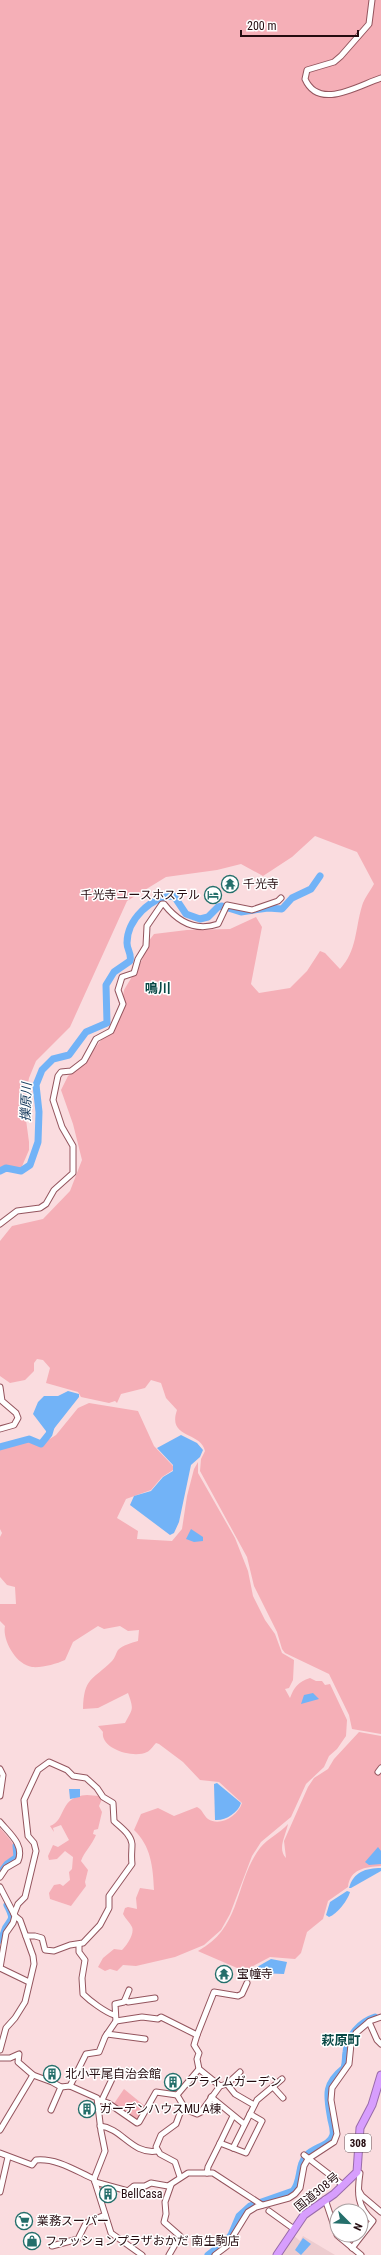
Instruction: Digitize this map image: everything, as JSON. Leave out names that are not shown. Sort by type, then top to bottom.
[{"type":"highway","name":"国道308号","points":[[277,2255],[304,2215],[343,2185],[357,2172],[360,2128],[372,2104],[381,2075]]},
{"type":"street","points":[[372,0],[368,24],[354,42],[334,62],[307,70],[305,79],[313,90],[330,95],[381,78]]},
{"type":"street","points":[[0,1224],[17,1212],[40,1208],[46,1204],[54,1190],[73,1173],[73,1146],[62,1127],[54,1100],[58,1076],[61,1072],[71,1071],[84,1061],[96,1039],[112,1029],[123,1004],[118,990],[122,978],[135,971],[138,958],[146,946],[147,926],[162,904],[164,904],[177,919],[203,928],[218,924],[227,905],[252,910],[278,901],[281,898]]},
{"type":"street","points":[[0,1387],[2,1402],[16,1413],[18,1418],[14,1425],[0,1429]]},
{"type":"street","points":[[26,1936],[36,1936],[42,1938],[45,1950],[80,1945],[97,1930],[109,1908],[109,1896],[132,1864],[130,1857],[132,1842],[124,1830],[114,1821],[113,1812],[115,1806],[112,1801],[103,1797],[97,1788],[86,1778],[73,1776],[67,1770],[49,1762],[38,1770],[24,1800],[28,1836],[34,1843],[36,1852],[26,1897],[18,1904],[13,1923],[6,1933],[0,1968],[30,1982]]},
{"type":"street","points":[[0,1769],[3,1775],[0,1796]]},
{"type":"street","points":[[0,1822],[15,1838],[20,1853],[18,1861],[6,1868],[0,1877]]},
{"type":"street","points":[[0,1887],[15,1915],[20,1920],[34,1960],[25,2002],[15,2018],[6,2028],[0,2050]]},
{"type":"street","points":[[80,1945],[79,1952],[85,1960],[82,1978],[83,1994],[98,2004],[103,2010],[114,2015]]},
{"type":"street","points":[[220,2086],[199,2069],[197,2059],[198,2053],[194,2045],[214,1992],[238,1996],[242,1994],[247,1983]]},
{"type":"street","points":[[116,2021],[114,2015],[115,2004],[124,2002],[130,1990]]},
{"type":"street","points":[[125,2000],[128,2002],[155,1998]]},
{"type":"street","points":[[70,2086],[86,2054],[99,2052],[107,2034],[116,2021],[142,2016],[158,2019],[161,2017],[197,2035]]},
{"type":"street","points":[[215,2255],[228,2246],[248,2212],[262,2205],[289,2198],[295,2194],[300,2188],[306,2158],[330,2146],[335,2138],[336,2125],[330,2100],[332,2088],[349,2064],[353,2039],[368,2020],[381,2017]]},
{"type":"street","points":[[368,2020],[377,2040],[381,2044]]},
{"type":"street","points":[[107,2034],[145,2037]]},
{"type":"street","points":[[0,2058],[10,2058],[19,2054],[18,2062],[33,2075],[61,2087],[70,2086],[100,2100],[136,2123],[139,2122],[156,2092],[177,2096],[183,2101],[182,2108],[176,2124],[158,2138],[157,2150],[160,2154],[175,2162],[180,2177]]},
{"type":"street","points":[[177,2096],[199,2069]]},
{"type":"street","points":[[182,2108],[197,2114],[201,2112],[220,2086],[227,2084],[240,2072]]},
{"type":"street","points":[[0,2130],[33,2075]]},
{"type":"street","points":[[112,2079],[100,2100],[100,2126],[106,2151],[94,2181],[111,2233],[142,2255]]},
{"type":"street","points":[[233,2148],[257,2100],[282,2079]]},
{"type":"street","points":[[227,2084],[235,2094],[254,2105]]},
{"type":"street","points":[[51,2110],[61,2087]]},
{"type":"street","points":[[272,2087],[283,2098]]},
{"type":"street","points":[[212,2097],[244,2124]]},
{"type":"street","points":[[220,2143],[246,2153],[262,2121],[250,2114]]},
{"type":"street","points":[[207,2173],[208,2167],[233,2116]]},
{"type":"street","points":[[100,2126],[110,2127],[118,2136],[128,2140],[132,2146],[139,2149],[157,2150]]},
{"type":"street","points":[[0,2154],[32,2165],[36,2160],[41,2159],[61,2163],[94,2181],[128,2191],[134,2186],[145,2186],[151,2183],[171,2185]]},
{"type":"street","points":[[0,2192],[2,2176],[8,2157]]},
{"type":"street","points":[[306,2158],[343,2185]]},
{"type":"street","points":[[352,2248],[373,2220],[365,2213],[358,2200],[360,2173],[357,2172]]},
{"type":"street","points":[[169,2255],[180,2236],[164,2222],[166,2202],[171,2185],[180,2177],[188,2173],[213,2173],[245,2195],[257,2200],[262,2205]]},
{"type":"street","points":[[358,2185],[362,2196],[381,2212]]},
{"type":"street","points":[[325,2199],[337,2235],[360,2255]]},
{"type":"street","points":[[269,2211],[294,2229]]},
{"type":"street","points":[[52,2246],[78,2239],[86,2223],[105,2215]]},
{"type":"shaded area","points":[[0,0],[381,0],[381,1734],[352,1729],[349,1715],[329,1674],[285,1653],[282,1649],[277,1632],[254,1586],[247,1557],[200,1471],[201,1459],[205,1451],[198,1440],[180,1430],[177,1426],[175,1419],[177,1410],[166,1398],[161,1383],[151,1380],[145,1388],[121,1394],[117,1403],[115,1401],[109,1403],[81,1397],[78,1392],[46,1383],[50,1368],[43,1360],[37,1359],[34,1363],[34,1371],[25,1380],[10,1383],[0,1376],[0,1241],[12,1226],[43,1219],[70,1191],[82,1160],[73,1124],[61,1090],[68,1076],[83,1064],[120,1015],[124,990],[142,960],[148,942],[154,934],[187,930],[230,929],[256,917],[262,927],[251,984],[259,993],[290,988],[307,971],[320,951],[325,953],[340,969],[346,962],[353,947],[362,906],[374,884],[357,852],[315,836],[292,857],[263,876],[241,864],[217,870],[166,877],[127,901],[70,1027],[36,1061],[29,1078],[24,1105],[29,1150],[20,1171],[8,1171],[0,1168]]},
{"type":"shaded area","points":[[89,1403],[138,1411],[154,1446],[173,1466],[173,1470],[162,1477],[151,1490],[126,1499],[117,1518],[138,1531],[137,1539],[172,1541],[182,1529],[187,1496],[194,1469],[198,1462],[198,1473],[235,1538],[248,1571],[253,1596],[265,1620],[275,1634],[282,1653],[294,1660],[293,1680],[289,1688],[285,1689],[290,1698],[297,1685],[310,1678],[316,1681],[322,1681],[325,1685],[330,1684],[347,1720],[346,1736],[337,1749],[329,1756],[324,1767],[306,1784],[291,1817],[261,1842],[252,1856],[230,1914],[221,1930],[204,1945],[175,1957],[136,1966],[123,1965],[117,1971],[110,1969],[105,1971],[98,1967],[103,1958],[114,1949],[122,1950],[128,1943],[133,1930],[123,1914],[125,1908],[128,1907],[137,1909],[136,1898],[140,1888],[154,1890],[152,1865],[148,1850],[140,1836],[134,1830],[141,1814],[158,1808],[174,1816],[197,1807],[208,1819],[218,1822],[233,1816],[240,1808],[242,1803],[219,1782],[200,1780],[183,1762],[159,1744],[156,1743],[150,1750],[141,1754],[127,1753],[112,1748],[103,1738],[103,1732],[98,1726],[125,1723],[132,1709],[128,1693],[98,1708],[83,1709],[85,1691],[90,1680],[112,1661],[120,1648],[138,1641],[139,1630],[128,1631],[120,1626],[104,1629],[98,1626],[73,1642],[65,1660],[40,1667],[32,1667],[21,1662],[11,1651],[8,1645],[5,1626],[0,1621],[0,1604],[16,1604],[15,1587],[7,1585],[0,1577],[0,1537],[2,1533],[0,1529],[0,1449],[27,1441],[40,1445],[56,1435],[78,1408]]},
{"type":"shaded area","points":[[359,1732],[381,1736],[381,1866],[359,1870],[352,1876],[348,1887],[328,1901],[323,1919],[307,1932],[301,1953],[295,1959],[270,1957],[244,1971],[198,1951],[212,1941],[223,1930],[236,1904],[252,1862],[260,1848],[288,1824],[282,1846],[283,1854],[286,1858],[284,1841],[308,1787],[314,1778],[328,1769],[334,1759]]},
{"type":"shaded area","points":[[87,1795],[99,1796],[102,1799],[99,1806],[102,1812],[98,1829],[94,1830],[93,1834],[96,1835],[81,1861],[88,1870],[85,1882],[86,1886],[71,1906],[50,1899],[49,1893],[54,1885],[60,1884],[63,1886],[70,1880],[69,1872],[72,1869],[73,1857],[65,1851],[57,1859],[49,1860],[48,1856],[53,1845],[58,1847],[69,1840],[61,1825],[53,1828],[54,1832],[50,1826],[59,1819],[67,1804],[71,1800]]},
{"type":"shaded area","points":[[0,1828],[12,1842],[16,1850],[16,1854],[14,1858],[0,1871]]},
{"type":"shaded area","points":[[124,2089],[146,2107],[138,2121],[113,2105]]},
{"type":"shaded area","points":[[292,2234],[300,2241],[303,2236],[335,2255],[278,2255]]},
{"type":"water","points":[[68,1391],[79,1394],[79,1397],[49,1435],[33,1414],[38,1402],[44,1396],[58,1396]]},
{"type":"water","points":[[181,1435],[197,1443],[203,1450],[200,1457],[191,1465],[179,1522],[174,1533],[170,1535],[130,1505],[134,1496],[151,1491],[163,1477],[173,1471],[173,1465],[157,1448]]},
{"type":"water","points":[[191,1529],[203,1537],[203,1541],[194,1542],[186,1539]]},
{"type":"water","points":[[313,1693],[319,1699],[301,1704],[304,1695]]},
{"type":"water","points":[[217,1783],[241,1803],[231,1816],[215,1820],[214,1784]]},
{"type":"water","points":[[69,1789],[80,1789],[80,1797],[70,1799]]},
{"type":"water","points":[[378,1847],[381,1851],[381,1864],[369,1865],[365,1862]]},
{"type":"water","points":[[381,1868],[381,1871],[349,1888],[354,1878],[361,1872]]},
{"type":"water","points":[[347,1891],[350,1892],[342,1906],[329,1917],[326,1915],[330,1902]]},
{"type":"water","points":[[271,1959],[287,1962],[284,1974],[257,1973],[252,1970]]},
{"type":"water","points":[[303,2238],[311,2244],[301,2255],[295,2250]]},
{"type":"waterway","name":"擽原川","points":[[0,1171],[6,1168],[21,1171],[30,1165],[38,1142],[39,1112],[36,1085],[42,1070],[53,1059],[69,1055],[86,1032],[107,1023],[106,985],[114,972],[130,961],[127,943],[128,934],[131,926],[142,911],[157,900],[174,896],[186,914],[200,919],[208,917],[218,907],[222,906],[241,912],[268,908],[282,909],[292,898],[311,889],[320,876]]},
{"type":"waterway","points":[[0,1447],[29,1439],[41,1444],[49,1434],[51,1427]]},
{"type":"waterway","points":[[1,1872],[7,1864],[17,1857],[16,1846]]},
{"type":"waterway","points":[[3,1941],[4,1933],[12,1918],[7,1905]]},
{"type":"waterway","points":[[208,2255],[225,2242],[231,2235],[239,2216],[250,2206],[293,2191],[298,2183],[304,2159],[310,2152],[329,2142],[333,2135],[333,2131],[328,2091],[337,2074],[344,2068],[347,2046],[355,2030],[364,2022],[375,2017]]},
{"type":"place","name":"千光寺","points":[[230,884]]},
{"type":"place","name":"千光寺ユースホステル","points":[[213,895]]},
{"type":"place","name":"宝幢寺","points":[[224,1974]]},
{"type":"place","name":"北小平尾自治会館","points":[[52,2074]]},
{"type":"place","name":"プライムガーデン","points":[[173,2082]]},
{"type":"place","name":"ガーデンハウスMU A棟","points":[[87,2109]]},
{"type":"place","name":"BellCasa","points":[[108,2194]]},
{"type":"place","name":"業務スーパー","points":[[24,2221]]},
{"type":"place","name":"ファッションプラザおかだ 南生駒店","points":[[32,2241]]},
{"type":"district","name":"鳴川","points":[[158,988]]},
{"type":"district","name":"萩原町","points":[[341,2040]]}]
